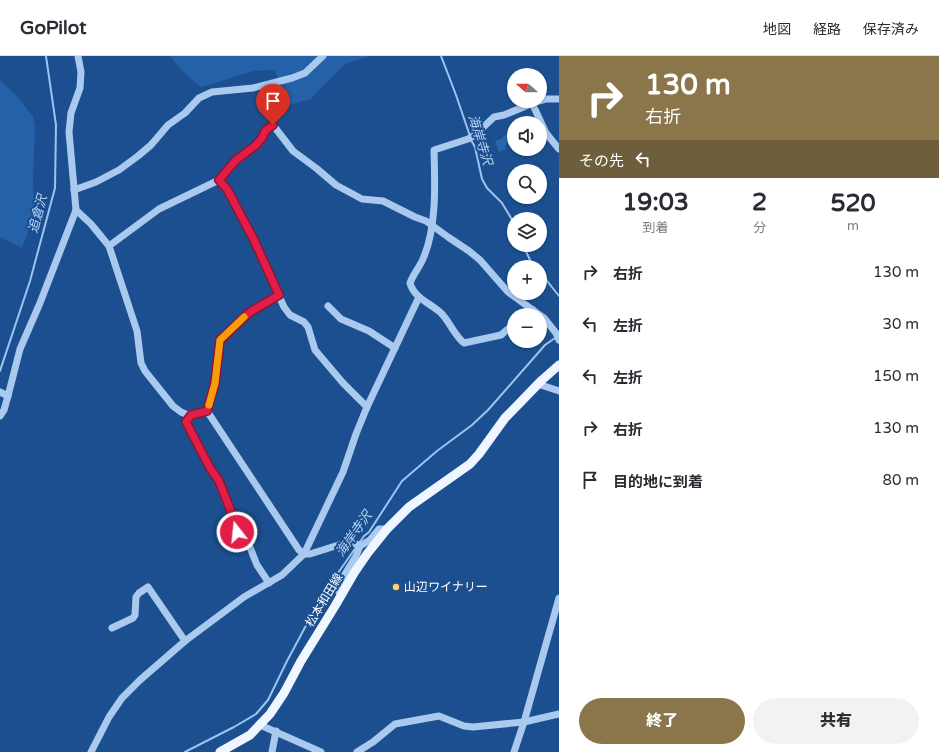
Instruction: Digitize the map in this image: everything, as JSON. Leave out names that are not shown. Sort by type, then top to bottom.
[{"type":"main road","name":"松本和田線","points":[[220,752],[250,735],[278,704],[301,661],[342,594],[367,554],[387,529],[409,507],[470,464],[505,418],[559,365]]},
{"type":"street","points":[[0,416],[4,410],[20,349],[40,303],[76,210],[69,132],[71,113],[80,88],[81,72],[78,56]]},
{"type":"street","points":[[74,190],[102,179],[119,170],[151,145],[168,125],[185,113],[199,98],[212,92],[253,88],[292,78],[305,73],[323,56]]},
{"type":"street","points":[[547,99],[559,99]]},
{"type":"street","points":[[507,330],[501,335],[464,343],[460,340],[449,322],[440,312],[419,298],[412,290],[410,283],[422,261],[431,232],[435,191],[434,150],[468,139],[475,135],[494,117],[522,108]]},
{"type":"street","points":[[539,108],[546,133],[559,149]]},
{"type":"street","points":[[109,246],[159,209],[219,180],[236,160],[255,146],[262,138],[265,131],[273,125],[293,151],[336,185],[362,199],[383,201],[432,224],[480,260],[508,292],[530,308]]},
{"type":"street","points":[[219,180],[227,189],[254,240],[284,307],[290,315],[304,322],[308,327],[315,350],[343,383],[367,407]]},
{"type":"street","points":[[76,210],[91,224],[109,246],[137,331],[141,363],[145,371],[174,406],[181,412],[191,415],[207,411]]},
{"type":"street","points":[[279,295],[250,312],[220,340],[215,383],[207,411],[299,550],[304,554],[310,554],[348,542],[352,542],[360,546]]},
{"type":"street","points":[[91,752],[109,716],[122,698],[140,680],[184,641],[244,596],[282,575],[304,554],[343,472],[367,407],[419,298]]},
{"type":"street","points":[[328,306],[341,319],[369,331],[395,348]]},
{"type":"street","points":[[547,322],[556,333],[559,340]]},
{"type":"street","points":[[538,384],[559,391]]},
{"type":"street","points":[[0,392],[8,396]]},
{"type":"street","points":[[191,415],[186,422],[210,468],[219,481],[232,514],[237,532],[249,545],[257,565],[269,583]]},
{"type":"street","points":[[342,594],[338,591],[340,583],[360,546],[370,540],[379,529],[387,529]]},
{"type":"street","points":[[112,628],[135,615],[136,597],[148,587],[184,641]]},
{"type":"street","points":[[514,752],[559,598]]},
{"type":"street","points":[[357,752],[373,742],[395,724],[439,716],[464,726],[473,727],[524,722],[559,714]]},
{"type":"street","points":[[260,725],[321,752]]},
{"type":"street","points":[[272,752],[276,731]]},
{"type":"shaded area","points":[[170,56],[370,56],[345,64],[311,99],[284,106],[283,96],[275,70],[254,71],[201,87],[188,77]]},
{"type":"shaded area","points":[[0,81],[13,92],[33,116],[35,127],[33,184],[35,214],[22,248],[0,237]]},
{"type":"building","points":[[507,134],[507,144],[505,145],[506,149],[499,152],[495,141],[503,138],[502,137]]},
{"type":"waterway","name":"追倉沢","points":[[0,371],[30,281],[55,188],[56,125],[46,56]]},
{"type":"waterway","name":"海岸寺沢","points":[[441,56],[470,136]]},
{"type":"waterway","name":"海岸寺沢","points":[[471,140],[475,147],[482,179],[487,188],[502,203],[507,212]]},
{"type":"waterway","name":"海岸寺沢","points":[[526,252],[530,260]]},
{"type":"waterway","name":"海岸寺沢","points":[[547,281],[559,296]]},
{"type":"waterway","name":"海岸寺沢","points":[[185,752],[256,714],[268,700],[317,605],[364,536],[369,532],[402,481],[437,451],[472,425],[488,410],[545,345],[555,338]]},
{"type":"slow traffic","points":[[209,405],[215,383],[220,340],[244,317]]},
{"type":"place","name":"山辺ワイナリー","points":[[396,587]]},
{"type":"route","points":[[237,532],[232,514],[219,481],[210,468],[186,422],[191,415],[207,411],[215,383],[220,340],[250,312],[279,295],[254,240],[227,189],[219,180],[236,160],[255,146],[262,138],[265,131],[273,125]]}]
